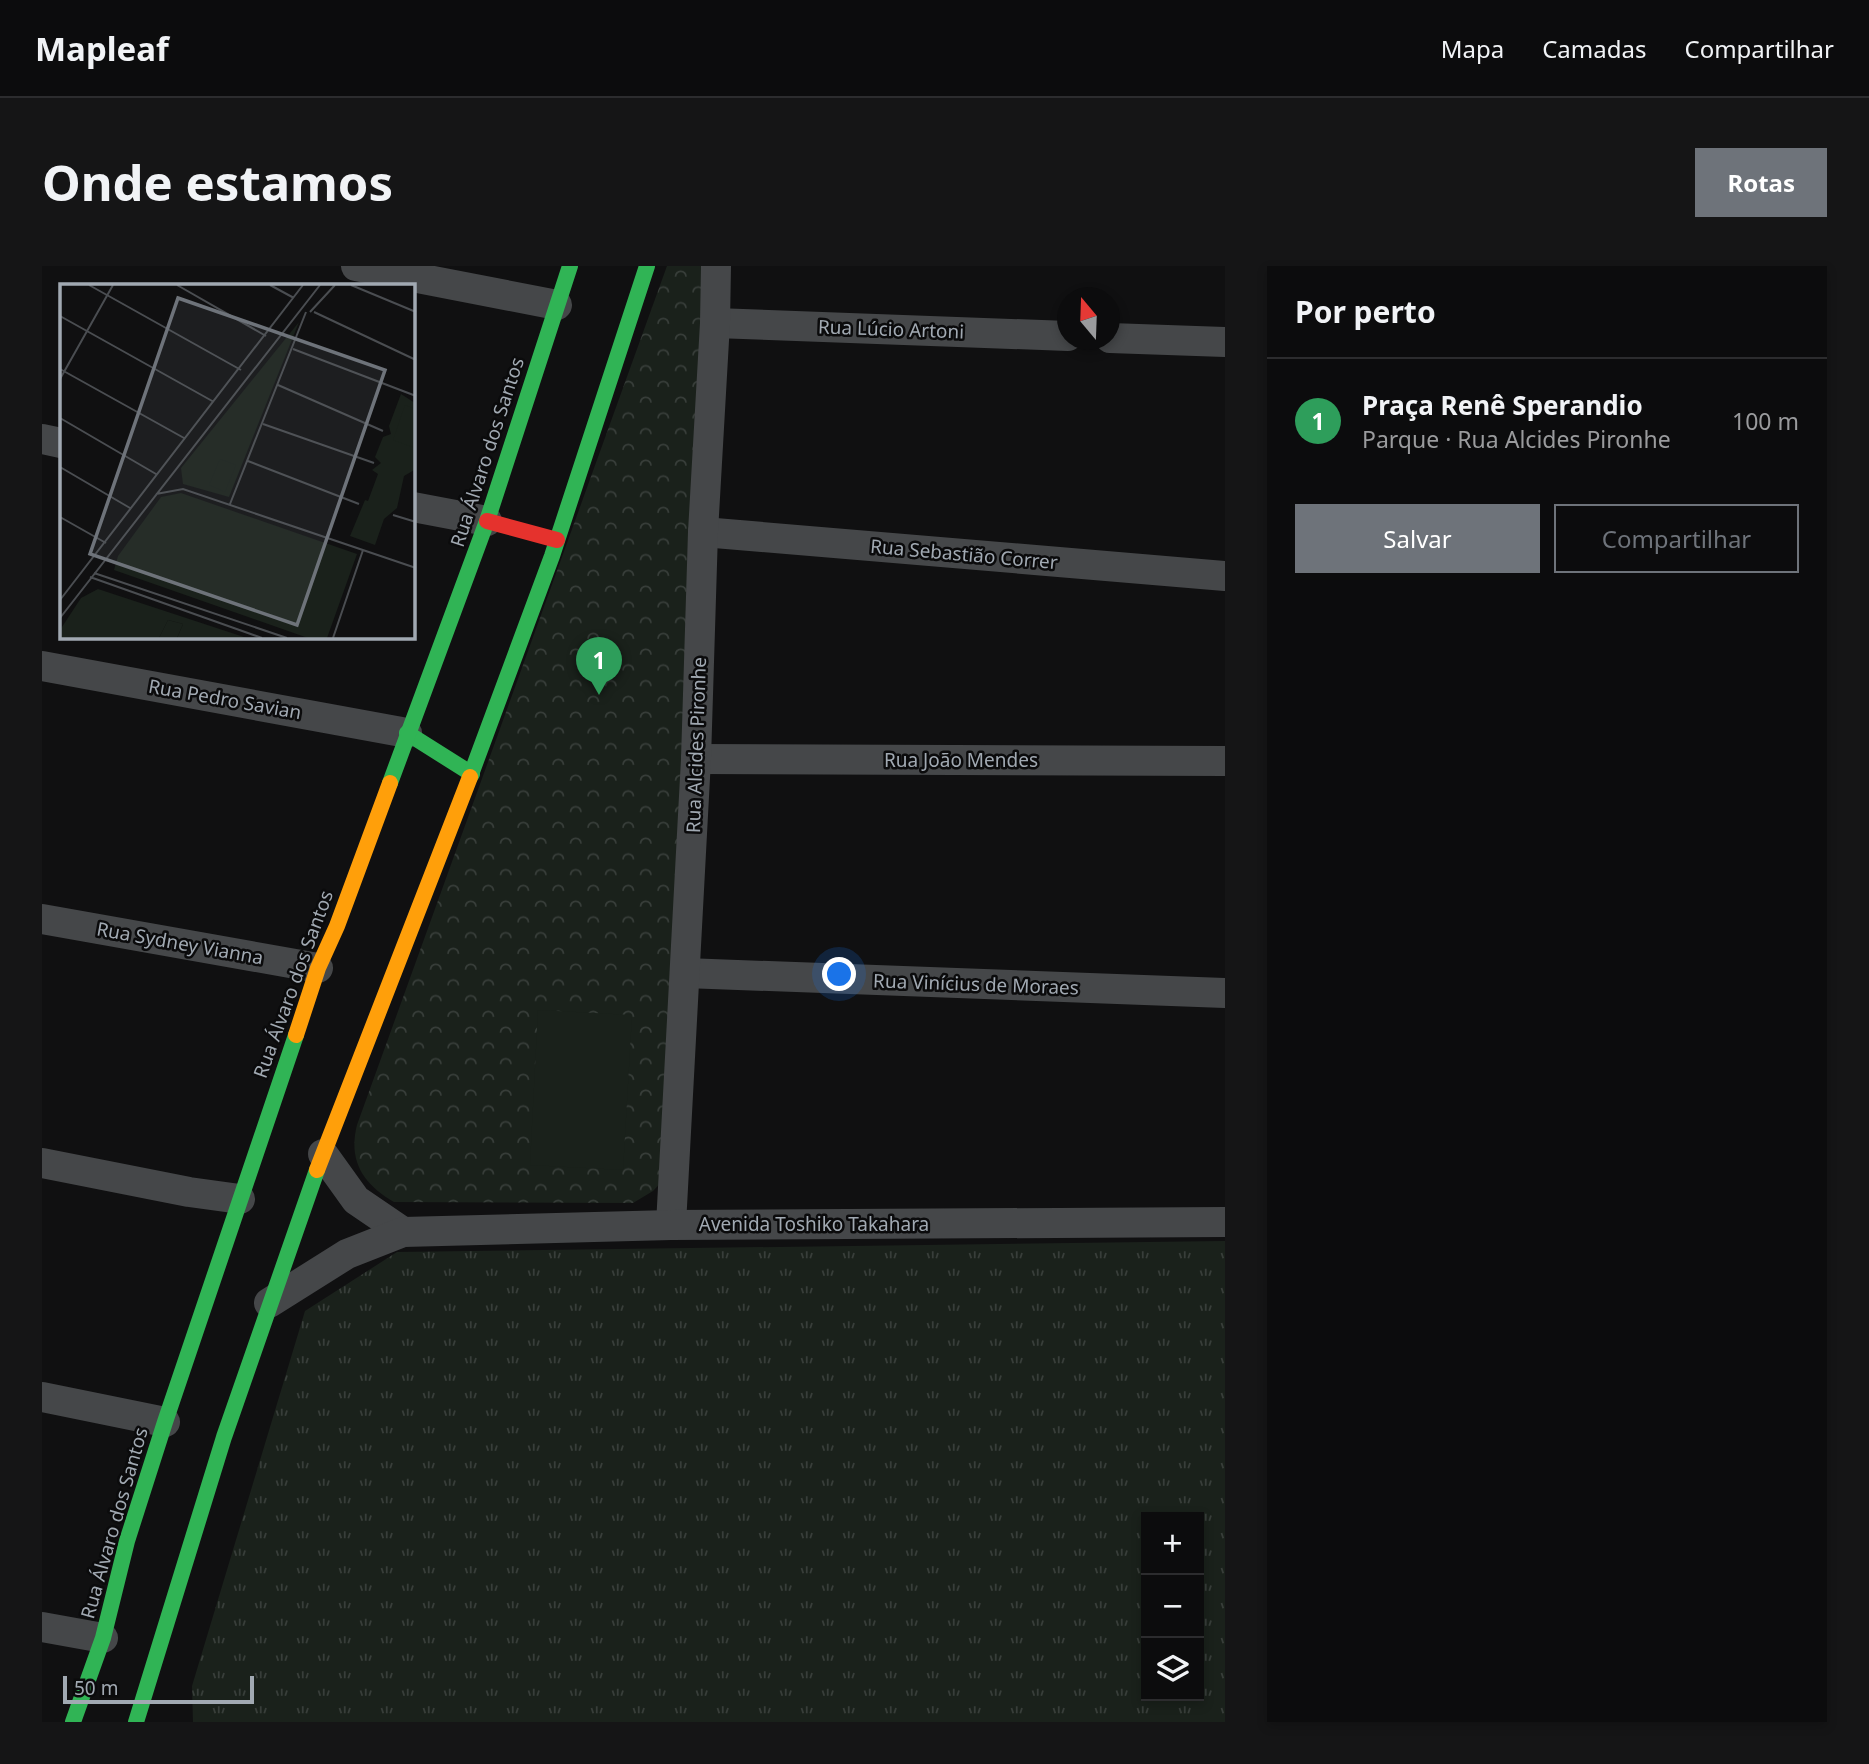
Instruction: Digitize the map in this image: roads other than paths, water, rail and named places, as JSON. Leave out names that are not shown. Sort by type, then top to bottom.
[{"type":"main road","name":"Rua Álvaro dos Santos","points":[[73,1722],[103,1638],[127,1541],[165,1422],[318,968],[337,926],[487,521],[570,266]]},
{"type":"main road","points":[[136,1722],[160,1637],[269,1303],[323,1154],[472,774],[539,594],[647,266]]},
{"type":"main road","points":[[487,521],[556,540]]},
{"type":"main road","points":[[407,733],[472,774]]},
{"type":"street","points":[[356,266],[557,305]]},
{"type":"street","name":"Rua Alcides Pironhe","points":[[671,1225],[696,759],[703,532],[716,266]]},
{"type":"street","name":"Rua Lúcio Artoni","points":[[715,323],[1057,336]]},
{"type":"street","points":[[1120,338],[1225,342]]},
{"type":"street","points":[[42,439],[60,443]]},
{"type":"street","points":[[415,508],[487,521]]},
{"type":"street","name":"Rua Sebastião Correr","points":[[703,532],[1225,576]]},
{"type":"street","name":"Rua Pedro Savian","points":[[42,666],[407,733]]},
{"type":"street","name":"Rua João Mendes","points":[[696,759],[1225,761]]},
{"type":"street","name":"Rua Sydney Vianna","points":[[42,919],[318,968]]},
{"type":"street","name":"Rua Vinícius de Moraes","points":[[685,973],[1225,993]]},
{"type":"street","points":[[323,1154],[356,1200],[403,1231]]},
{"type":"street","points":[[42,1163],[189,1192],[240,1199]]},
{"type":"street","name":"Avenida Toshiko Takahara","points":[[403,1231],[671,1225],[1225,1222]]},
{"type":"street","points":[[269,1303],[347,1254],[403,1231]]},
{"type":"street","points":[[42,1397],[165,1422]]},
{"type":"street","points":[[42,1628],[103,1638]]},
{"type":"place","name":"Praça Renê Sperandio","points":[[599,695]]}]
